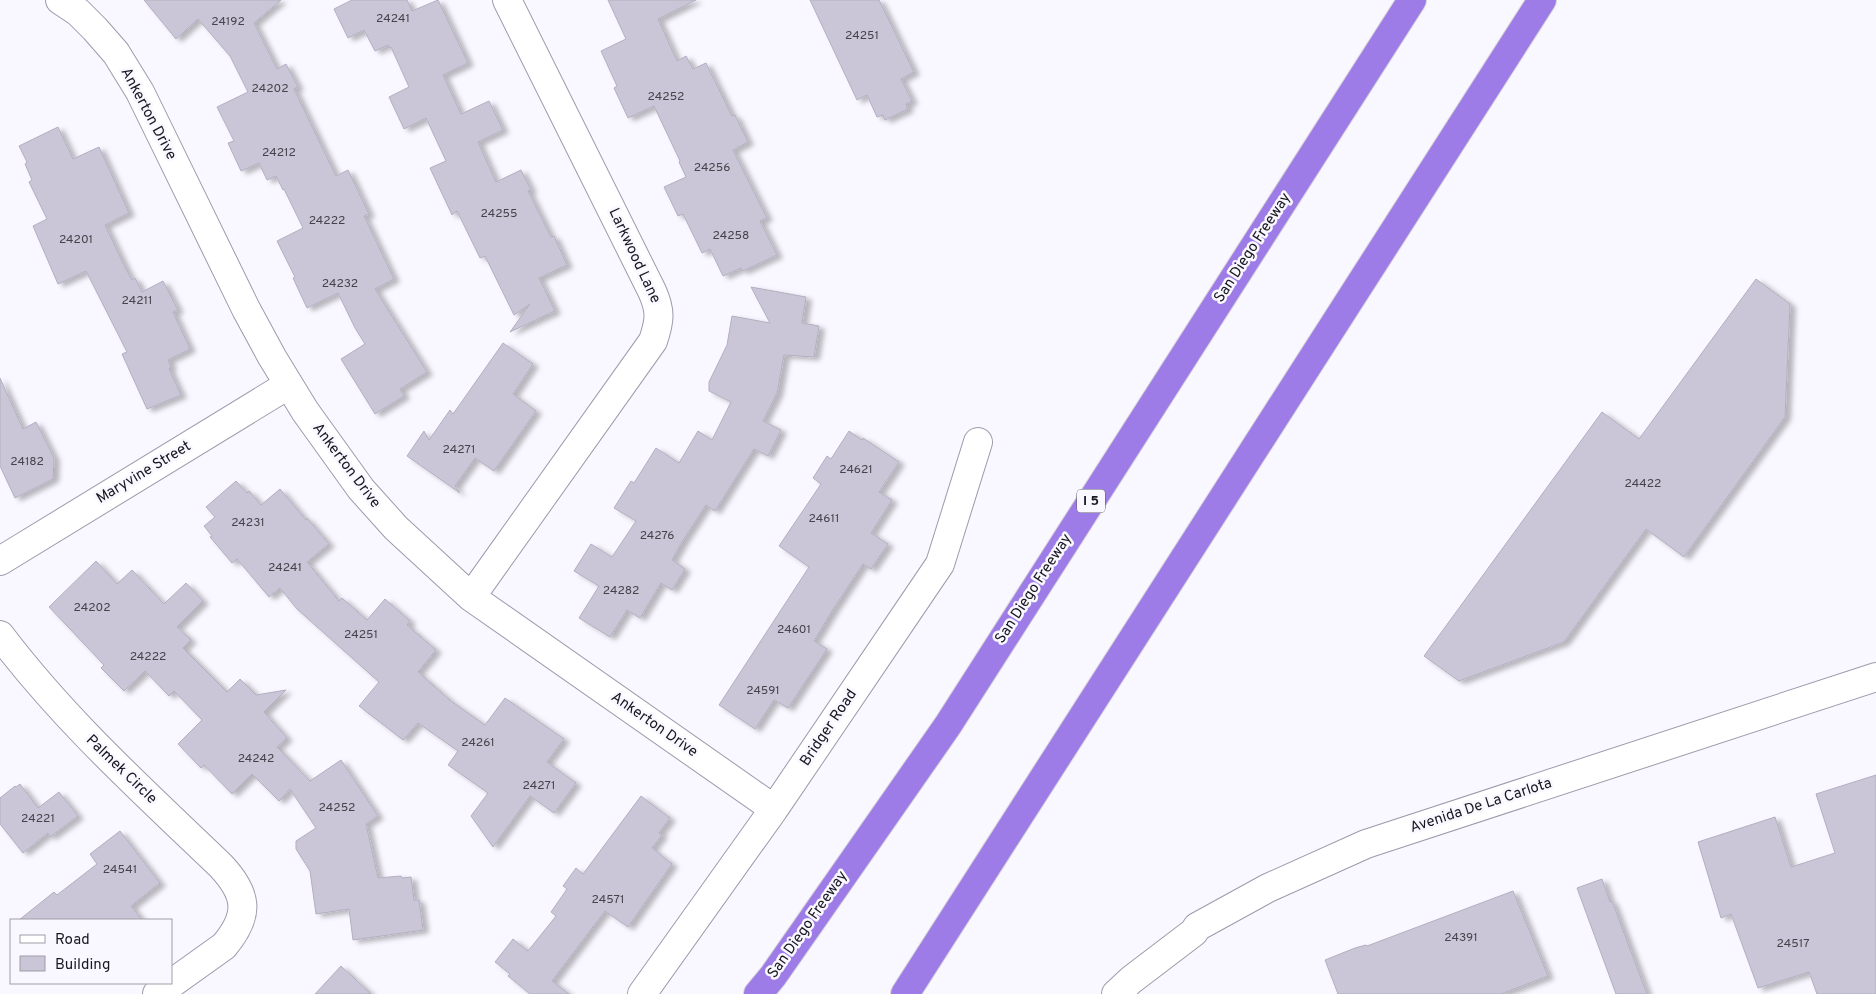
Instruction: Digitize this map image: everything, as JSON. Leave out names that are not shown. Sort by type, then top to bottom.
[{"type":"highway","name":"San Diego Freeway","points":[[758,994],[948,724],[1412,0]]},
{"type":"highway","points":[[904,994],[1542,0]]},
{"type":"street","name":"Ankerton Drive","points":[[60,0],[78,12],[95,29],[116,54],[140,92],[246,309],[305,411],[361,490],[396,528],[471,597],[774,809]]},
{"type":"street","name":"Larkwood Lane","points":[[471,597],[653,341],[659,323],[659,306],[652,291],[507,0]]},
{"type":"street","name":"Maryvine Street","points":[[0,561],[288,384]]},
{"type":"street","name":"Bridger Road","points":[[642,994],[774,809],[940,564],[978,442]]},
{"type":"street","name":"Palmek Circle","points":[[0,635],[39,685],[80,729],[230,877],[238,888],[243,902],[240,924],[224,946],[172,983]]},
{"type":"street","name":"Avenida De La Carlota","points":[[1116,994],[1131,980],[1194,932],[1197,927],[1268,888],[1366,844],[1876,677]]},
{"type":"street","name":"Palmek Circle","points":[[157,994],[171,984]]},
{"type":"building","points":[[144,0],[281,0],[254,23],[277,69],[286,64],[298,87],[294,89],[336,176],[348,170],[369,214],[364,216],[394,279],[375,289],[427,372],[400,389],[404,396],[375,414],[341,359],[365,344],[338,293],[307,308],[293,278],[295,277],[277,241],[303,228],[284,189],[276,176],[267,180],[259,163],[241,171],[228,143],[234,141],[217,107],[248,92],[230,56],[198,19],[176,39]]},
{"type":"building","points":[[352,0],[407,0],[412,11],[438,0],[468,63],[443,75],[461,114],[489,101],[503,130],[478,142],[496,182],[521,170],[531,190],[528,191],[551,237],[554,236],[567,265],[539,278],[555,311],[510,332],[530,304],[514,315],[485,256],[480,258],[457,211],[452,215],[430,168],[446,161],[426,118],[404,129],[389,97],[409,87],[391,47],[389,48],[388,45],[375,51],[364,30],[348,38],[334,9]]},
{"type":"building","points":[[608,0],[696,0],[658,19],[677,61],[686,56],[693,69],[706,63],[732,116],[735,115],[748,142],[733,150],[767,218],[760,221],[777,255],[743,271],[741,268],[723,276],[710,249],[702,253],[683,214],[678,216],[664,187],[686,177],[654,106],[628,118],[614,88],[617,86],[601,51],[626,39]]},
{"type":"building","points":[[810,0],[879,0],[914,72],[901,79],[912,101],[906,104],[908,109],[885,120],[883,115],[877,117],[867,95],[857,100]]},
{"type":"building","points":[[58,127],[73,159],[99,147],[129,213],[105,225],[124,265],[132,280],[135,278],[142,292],[163,281],[178,310],[173,312],[190,349],[168,360],[171,367],[169,369],[181,395],[147,409],[122,354],[127,352],[86,271],[58,284],[33,226],[47,219],[29,182],[32,180],[25,164],[27,162],[19,146]]},
{"type":"building","points":[[1756,279],[1790,304],[1785,417],[1684,557],[1646,529],[1564,642],[1459,681],[1424,656],[1602,412],[1639,439]]},
{"type":"building","points":[[751,287],[806,297],[802,323],[819,326],[814,357],[784,355],[777,393],[763,421],[781,430],[768,456],[754,449],[715,511],[706,505],[672,560],[685,569],[672,590],[661,583],[640,618],[627,610],[610,637],[579,618],[599,586],[574,571],[591,544],[612,557],[636,521],[614,508],[631,481],[634,483],[656,448],[679,463],[698,431],[712,440],[731,402],[709,391],[709,382],[727,345],[732,316],[770,323]]},
{"type":"building","points":[[503,343],[533,364],[513,394],[536,411],[494,471],[475,458],[455,486],[460,493],[407,456],[424,431],[429,440],[450,410],[453,414]]},
{"type":"building","points":[[0,378],[23,429],[36,422],[54,458],[53,479],[15,498],[0,466]]},
{"type":"building","points":[[849,431],[899,462],[879,492],[892,500],[871,533],[888,544],[871,569],[863,564],[832,611],[814,641],[827,649],[788,708],[774,700],[755,729],[719,705],[809,567],[779,546],[821,484],[813,478],[827,456],[831,459]]},
{"type":"building","points":[[236,481],[247,493],[249,491],[261,505],[280,489],[306,520],[307,518],[329,544],[307,562],[339,601],[342,598],[367,620],[385,599],[410,621],[407,625],[436,650],[418,672],[451,701],[485,725],[505,698],[564,739],[547,762],[576,783],[554,813],[530,796],[493,847],[471,816],[488,793],[448,765],[458,751],[418,723],[403,740],[359,706],[379,682],[297,609],[280,588],[269,597],[237,559],[232,563],[210,537],[212,536],[204,526],[215,517],[206,507]]},
{"type":"building","points":[[96,561],[117,584],[132,570],[164,604],[186,583],[203,601],[177,627],[191,640],[183,648],[227,692],[240,679],[256,695],[286,690],[264,712],[287,738],[277,747],[310,781],[341,760],[378,816],[366,824],[378,878],[411,877],[414,900],[419,900],[423,930],[353,940],[349,909],[316,914],[310,871],[296,849],[296,841],[316,828],[290,789],[279,801],[252,774],[232,794],[204,765],[201,768],[178,744],[202,720],[174,691],[169,696],[145,671],[124,691],[101,668],[104,665],[49,607]]},
{"type":"building","points":[[1876,775],[1876,994],[1817,994],[1809,972],[1758,988],[1731,914],[1721,918],[1698,842],[1775,817],[1791,867],[1835,853],[1816,794]]},
{"type":"building","points":[[20,784],[38,808],[59,792],[78,816],[50,837],[48,833],[23,853],[0,824],[0,798]]},
{"type":"building","points":[[641,796],[670,818],[659,833],[662,835],[652,848],[672,864],[628,927],[605,911],[552,981],[569,994],[530,994],[508,976],[510,974],[495,962],[513,939],[528,951],[556,916],[551,912],[567,889],[563,886],[576,868],[583,874]]},
{"type":"building","points":[[120,831],[160,883],[131,906],[141,919],[20,919],[54,892],[57,895],[97,864],[90,854]]},
{"type":"building","points":[[1602,879],[1647,994],[1616,994],[1577,888]]},
{"type":"building","points":[[1513,891],[1548,976],[1501,994],[1338,994],[1325,960]]},
{"type":"building","points":[[341,966],[371,994],[315,994]]}]
